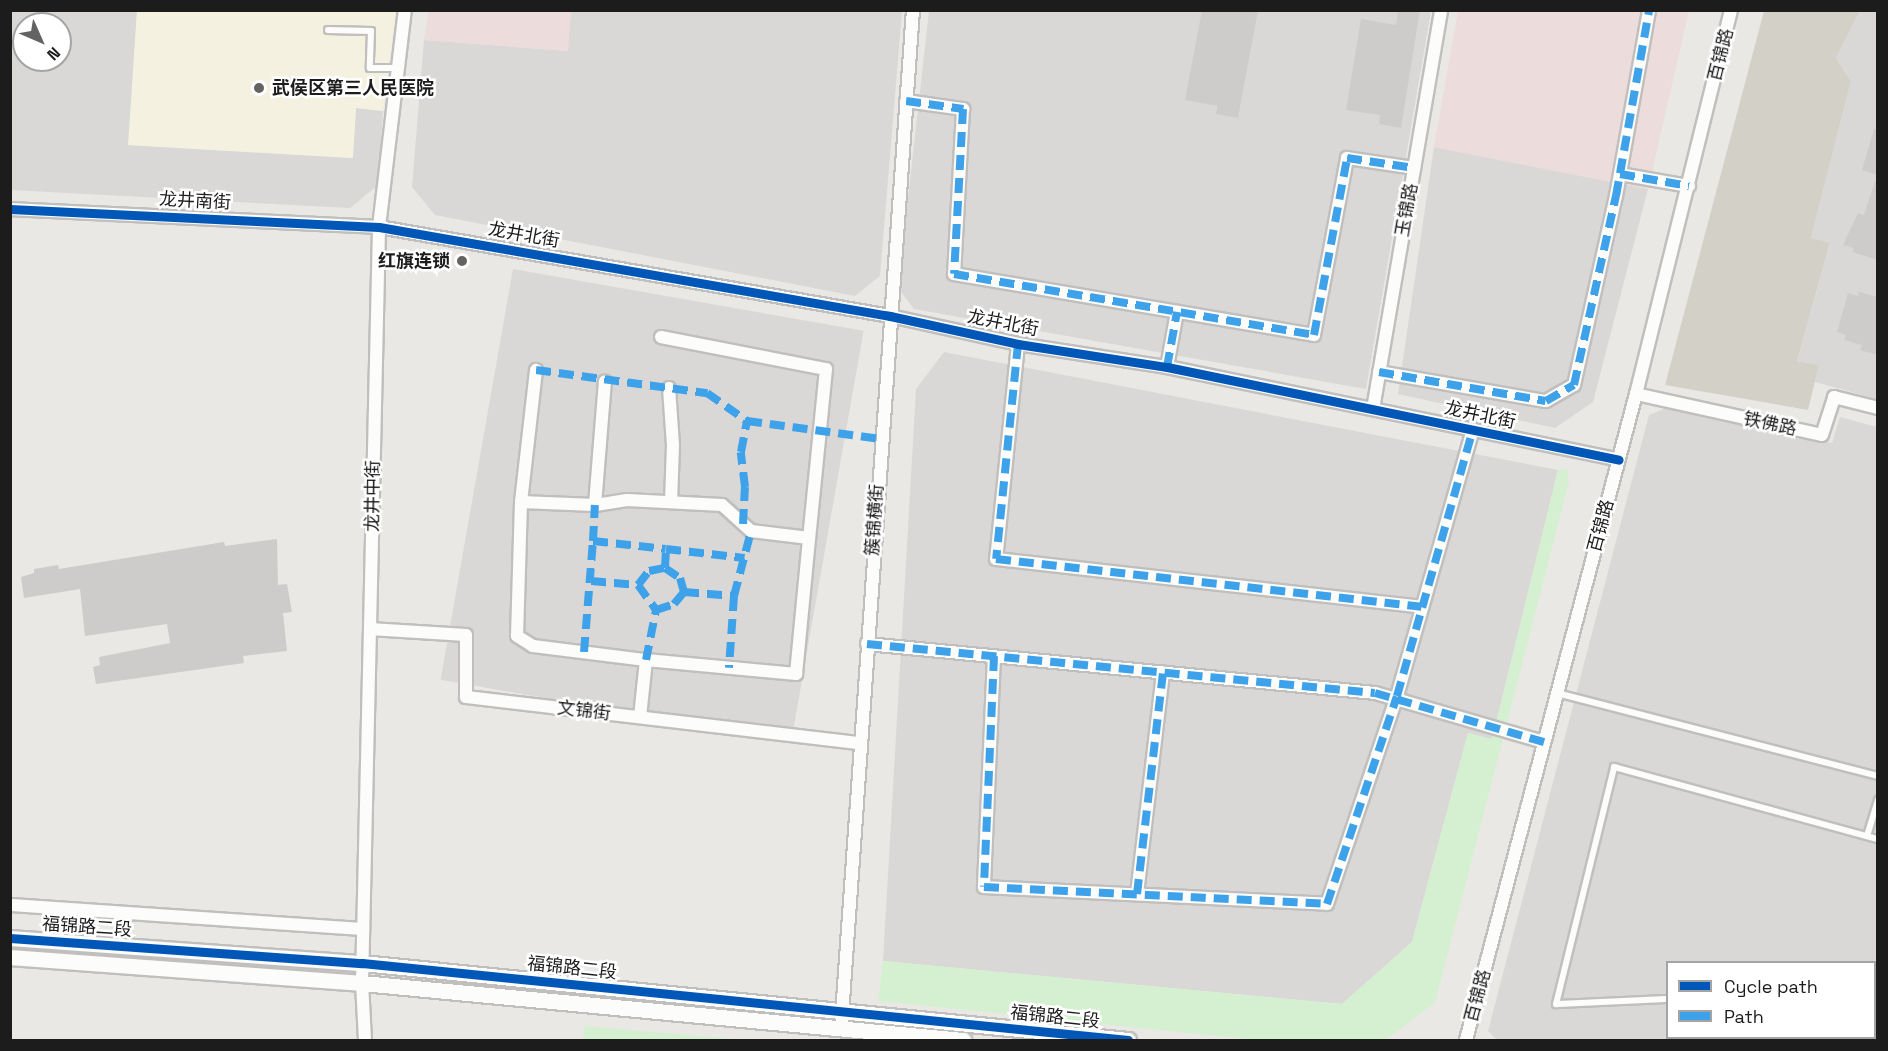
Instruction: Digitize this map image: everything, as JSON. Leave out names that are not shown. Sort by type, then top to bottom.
[{"type":"street","name":"龙井中街","points":[[364,1041],[362,963],[379,227],[405,10]]},
{"type":"street","name":"簇锦横街","points":[[841,1029],[913,10]]},
{"type":"street","name":"玉锦路","points":[[1373,409],[1441,10]]},
{"type":"street","points":[[1379,372],[1546,401],[1574,385],[1620,174],[1649,10]]},
{"type":"street","name":"百锦路","points":[[1466,1041],[1636,394],[1731,10]]},
{"type":"street","points":[[906,101],[963,109],[954,274],[1314,335],[1347,158],[1414,168]]},
{"type":"street","points":[[1620,174],[1689,186]]},
{"type":"street","name":"龙井南街","points":[[10,209],[379,227]]},
{"type":"street","name":"龙井北街","points":[[379,227],[890,316],[1018,344],[1167,367],[1619,460]]},
{"type":"street","points":[[1167,367],[1177,312]]},
{"type":"street","points":[[536,370],[521,502],[518,636],[533,646],[646,660],[796,674],[826,369],[661,337]]},
{"type":"street","points":[[1018,344],[996,559],[1421,607]]},
{"type":"street","points":[[595,505],[605,381]]},
{"type":"street","points":[[669,388],[673,445],[671,502]]},
{"type":"street","name":"铁佛路","points":[[1636,394],[1822,435],[1834,397],[1878,408]]},
{"type":"street","points":[[994,656],[984,887],[1328,904],[1397,696],[1473,430]]},
{"type":"street","points":[[521,502],[595,505],[627,500],[722,505],[750,531],[809,538]]},
{"type":"street","name":"文锦街","points":[[370,629],[466,635],[466,697],[860,743]]},
{"type":"street","points":[[867,644],[1397,696],[1544,742]]},
{"type":"street","points":[[640,717],[646,660]]},
{"type":"street","points":[[1137,894],[1163,674]]},
{"type":"street","points":[[10,904],[363,929]]},
{"type":"street","name":"福锦路二段","points":[[10,938],[362,963],[1128,1041]]},
{"type":"street","name":"福锦路二段","points":[[10,957],[362,983],[963,1041]]},
{"type":"lane","points":[[328,30],[371,31],[370,68],[398,68]]},
{"type":"lane","points":[[1557,693],[1878,776]]},
{"type":"lane","points":[[1666,999],[1556,1004],[1614,767],[1878,839]]},
{"type":"lane","points":[[1867,836],[1878,800]]},
{"type":"shaded area","points":[[429,10],[571,11],[568,51],[424,40]]},
{"type":"shaded area","points":[[10,11],[137,11],[129,145],[352,158],[356,108],[383,111],[378,185],[350,208],[11,190]]},
{"type":"shaded area","name":"武侯区第三人民医院","points":[[137,11],[396,11],[383,111],[356,108],[353,158],[128,145]]},
{"type":"shaded area","points":[[571,11],[902,11],[880,276],[855,296],[435,215],[412,187],[424,40],[567,51]]},
{"type":"shaded area","points":[[929,11],[1431,11],[1366,389],[914,309],[898,288]]},
{"type":"shaded area","points":[[1458,11],[1689,11],[1648,189],[1434,147]]},
{"type":"shaded area","points":[[1764,11],[1860,11],[1836,58],[1851,81],[1811,238],[1830,243],[1797,361],[1819,365],[1808,410],[1665,385]]},
{"type":"shaded area","points":[[1860,11],[1877,11],[1877,399],[1815,382],[1819,365],[1797,361],[1830,244],[1811,238],[1851,81],[1836,58]]},
{"type":"shaded area","points":[[1434,147],[1648,189],[1593,402],[1555,428],[1398,394]]},
{"type":"shaded area","points":[[513,269],[864,331],[791,741],[441,680]]},
{"type":"shaded area","points":[[944,352],[1558,470],[1492,740],[1468,733],[1412,942],[1342,1004],[883,961],[916,389]]},
{"type":"shaded area","points":[[1666,408],[1832,443],[1840,417],[1877,427],[1877,1033],[1876,961],[1666,961],[1666,1039],[1497,1040],[1488,1031],[1649,415]]},
{"type":"green space","points":[[1567,469],[1569,482],[1435,1003],[1385,1040],[1256,1040],[878,1001],[883,961],[1342,1004],[1412,942],[1468,733],[1492,739],[1558,470]]},
{"type":"green space","points":[[584,1026],[747,1040],[583,1040]]},
{"type":"building","points":[[1202,10],[1258,10],[1238,118],[1216,114],[1218,106],[1185,100]]},
{"type":"building","points":[[1398,10],[1420,10],[1401,128],[1379,124],[1380,115],[1346,110],[1361,19],[1396,25]]},
{"type":"building","points":[[1874,129],[1878,129],[1878,175],[1862,170]]},
{"type":"building","points":[[1875,181],[1878,181],[1878,260],[1852,252],[1854,248],[1843,245],[1858,213],[1864,215]]},
{"type":"building","points":[[1859,292],[1878,297],[1878,355],[1860,350],[1862,345],[1844,340],[1846,335],[1837,332],[1848,293],[1858,296]]},
{"type":"building","points":[[277,539],[278,585],[287,584],[292,612],[283,613],[287,651],[243,656],[244,663],[96,684],[93,667],[100,665],[99,657],[170,643],[167,624],[85,636],[80,589],[24,598],[21,577],[34,573],[34,569],[58,565],[59,569],[224,542],[225,546]]},
{"type":"marked path","points":[[1379,372],[1546,401],[1574,385],[1616,196],[1649,10]]},
{"type":"marked path","points":[[906,101],[963,109],[954,274],[1314,335],[1347,158],[1414,168]]},
{"type":"marked path","points":[[1620,174],[1689,186]]},
{"type":"marked path","points":[[1167,367],[1177,312]]},
{"type":"marked path","points":[[1018,344],[996,559],[1421,607]]},
{"type":"marked path","points":[[536,370],[707,393],[747,421]]},
{"type":"marked path","points":[[743,524],[745,487],[741,452],[747,421],[881,439]]},
{"type":"marked path","points":[[994,656],[984,887],[1327,904],[1397,696],[1473,430]]},
{"type":"marked path","points":[[593,541],[595,505]]},
{"type":"marked path","points":[[734,596],[751,531]]},
{"type":"marked path","points":[[584,652],[593,541],[666,549]]},
{"type":"marked path","points":[[665,568],[666,549],[744,558]]},
{"type":"marked path","points":[[638,585],[649,571],[665,568],[680,578],[684,592]]},
{"type":"marked path","points":[[591,581],[638,585],[656,610]]},
{"type":"marked path","points":[[646,660],[656,610],[674,604],[684,592],[734,596],[729,668]]},
{"type":"marked path","points":[[867,644],[1375,693],[1544,742]]},
{"type":"marked path","points":[[1137,894],[1163,673]]},
{"type":"cycle path","points":[[10,209],[379,227],[890,316],[1018,344],[1167,367],[1619,460]]},
{"type":"cycle path","points":[[10,938],[362,963],[1128,1040]]},
{"type":"place","name":"武侯区第三人民医院","points":[[259,88]]},
{"type":"place","name":"红旗连锁","points":[[462,261]]}]
